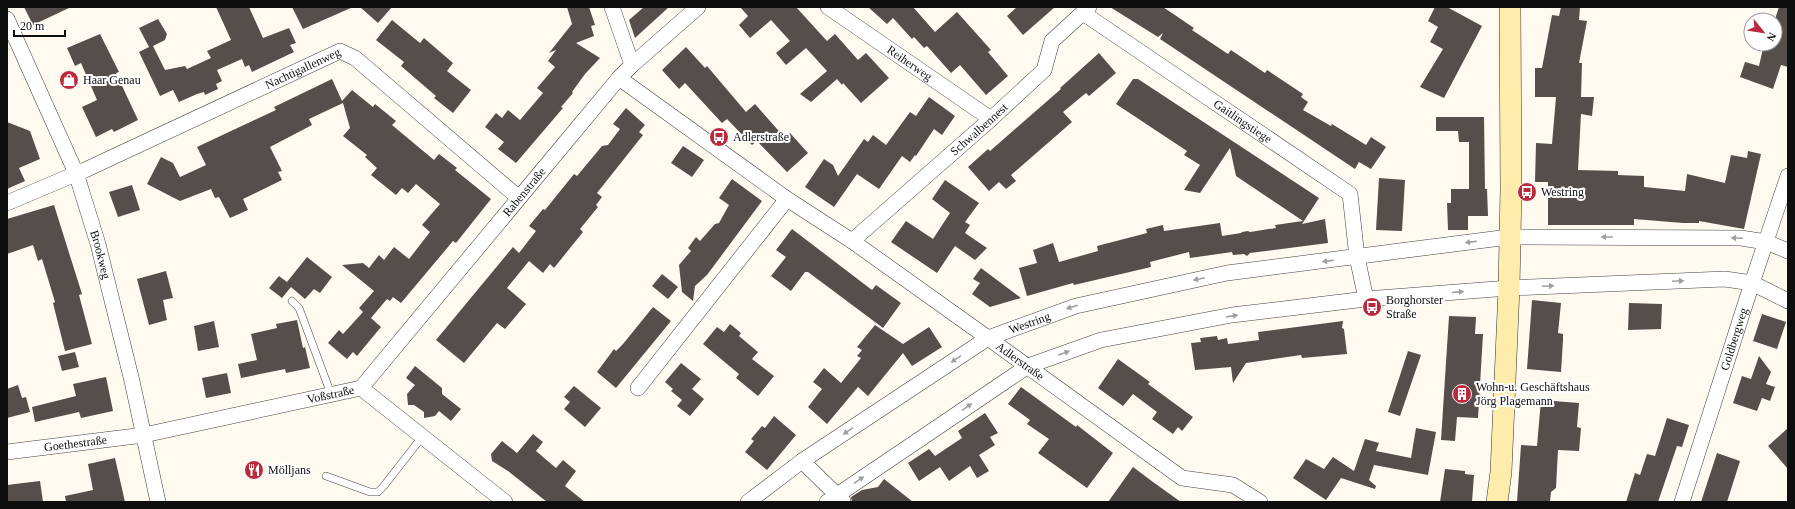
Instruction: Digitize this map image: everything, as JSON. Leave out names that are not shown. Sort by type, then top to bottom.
[{"type":"main road","points":[[1497,502],[1501,472],[1509,288],[1511,189],[1510,7]]},
{"type":"street","points":[[612,7],[632,65]]},
{"type":"street","name":"Rabenstraße","points":[[361,388],[619,78],[698,7]]},
{"type":"street","name":"Reiherweg","points":[[828,7],[992,119]]},
{"type":"street","name":"Schwalbennest","points":[[852,242],[992,119],[1044,70],[1052,41],[1086,10]]},
{"type":"street","name":"Gaitlingstiege","points":[[1086,10],[1350,194],[1357,257]]},
{"type":"street","name":"Brookweg","points":[[7,19],[76,173],[98,244],[144,435],[158,502]]},
{"type":"street","name":"Nachtigallenweg","points":[[7,203],[76,173],[340,51],[355,58],[519,198]]},
{"type":"street","name":"Adlerstraße","points":[[619,78],[787,199],[852,242],[1028,366],[1182,478],[1233,485],[1260,502]]},
{"type":"street","name":"Goldbergweg","points":[[1682,502],[1788,176]]},
{"type":"street","points":[[638,388],[787,199]]},
{"type":"street","name":"Westring","points":[[748,502],[802,461],[988,338],[1083,304],[1227,273],[1509,237],[1741,238],[1766,242],[1788,251]]},
{"type":"street","points":[[1357,257],[1366,299]]},
{"type":"street","points":[[802,461],[835,500],[1028,366],[1101,340],[1232,315],[1366,299],[1509,288],[1725,279],[1752,283],[1788,301]]},
{"type":"street","name":"Voßstraße","points":[[144,435],[361,388],[504,502]]},
{"type":"street","name":"Goethestraße","points":[[7,452],[144,435]]},
{"type":"lane","points":[[292,301],[300,308],[331,394]]},
{"type":"lane","points":[[326,476],[370,492],[378,492],[422,437]]},
{"type":"building","points":[[24,7],[71,7],[33,25]]},
{"type":"building","points":[[216,7],[249,7],[263,38],[289,28],[296,43],[290,45],[294,52],[252,72],[249,65],[245,67],[242,59],[217,70],[222,81],[216,84],[218,89],[205,95],[204,92],[179,102],[173,90],[160,96],[139,52],[149,47],[139,28],[158,19],[167,34],[165,40],[153,46],[165,70],[185,66],[187,69],[211,58],[207,51],[231,40]]},
{"type":"building","points":[[292,7],[353,7],[303,29]]},
{"type":"building","points":[[360,7],[392,7],[378,23]]},
{"type":"building","points":[[567,7],[589,7],[595,25],[591,26],[594,36],[576,43],[600,58],[585,74],[572,92],[573,93],[561,107],[563,108],[516,163],[498,149],[504,142],[485,127],[496,113],[502,118],[508,110],[520,120],[543,93],[537,88],[555,67],[548,61],[556,50],[549,53],[572,24]]},
{"type":"building","points":[[644,7],[669,7],[635,38],[629,20]]},
{"type":"building","points":[[740,7],[796,7],[827,41],[835,34],[858,60],[866,53],[889,78],[861,103],[843,83],[842,85],[837,79],[811,102],[800,94],[827,71],[806,48],[786,65],[776,53],[790,41],[771,20],[750,38],[739,25],[748,16]]},
{"type":"building","points":[[868,7],[913,7],[935,32],[957,12],[991,50],[988,52],[1008,76],[986,95],[960,65],[951,73],[927,46],[924,48],[914,37],[912,39],[893,18],[887,24]]},
{"type":"building","points":[[1017,7],[1055,7],[1023,35],[1007,16]]},
{"type":"building","points":[[1110,7],[1163,7],[1194,28],[1192,30],[1228,54],[1231,50],[1265,73],[1267,70],[1303,94],[1301,97],[1308,102],[1303,110],[1331,126],[1332,124],[1366,145],[1371,137],[1386,147],[1371,169],[1359,162],[1355,169],[1160,39],[1163,33],[1158,37]]},
{"type":"building","points":[[1435,7],[1447,7],[1482,26],[1444,98],[1420,87],[1443,49],[1430,42],[1438,27],[1428,21]]},
{"type":"building","points":[[1561,7],[1580,7],[1579,20],[1587,21],[1579,63],[1582,63],[1581,97],[1594,97],[1592,116],[1581,114],[1578,170],[1618,171],[1618,175],[1644,176],[1644,187],[1685,191],[1687,174],[1725,183],[1731,155],[1747,158],[1748,151],[1761,154],[1744,229],[1699,221],[1699,223],[1683,223],[1634,219],[1634,225],[1548,225],[1548,182],[1535,182],[1536,143],[1552,144],[1556,97],[1535,97],[1535,68],[1542,68],[1552,15],[1559,16]]},
{"type":"building","points":[[1779,7],[1788,7],[1788,67],[1781,65],[1773,89],[1740,77],[1745,62],[1759,66],[1762,52],[1783,52],[1783,12],[1777,12]]},
{"type":"building","points":[[392,20],[420,43],[424,38],[453,63],[447,71],[471,90],[453,113],[434,98],[436,96],[401,66],[404,62],[376,40]]},
{"type":"building","points":[[100,34],[119,72],[116,73],[138,120],[114,132],[112,129],[96,137],[82,107],[97,100],[81,63],[75,66],[67,48]]},
{"type":"building","points":[[686,47],[705,68],[707,66],[746,112],[755,104],[785,138],[790,133],[808,153],[787,172],[757,141],[752,145],[727,119],[722,123],[685,83],[679,89],[662,70]]},
{"type":"building","points":[[1099,53],[1116,73],[1089,96],[1086,93],[1063,112],[1072,122],[1011,175],[1016,181],[1006,189],[999,182],[989,191],[968,167],[988,149],[990,151],[1061,89],[1060,88]]},
{"type":"building","points":[[332,79],[342,101],[352,90],[373,107],[375,104],[396,121],[392,125],[434,160],[439,154],[457,168],[455,170],[491,199],[456,243],[453,241],[401,303],[393,297],[390,301],[387,299],[371,318],[381,327],[357,356],[353,352],[347,359],[328,343],[339,330],[343,334],[363,312],[359,308],[374,291],[342,265],[363,263],[369,268],[379,255],[384,260],[394,247],[409,259],[430,232],[422,225],[440,204],[416,184],[408,193],[402,188],[396,195],[371,175],[377,168],[365,157],[367,155],[343,136],[350,128],[343,103],[309,119],[312,125],[270,147],[282,171],[278,172],[282,180],[243,199],[248,210],[230,218],[219,197],[215,198],[211,189],[180,201],[147,184],[161,157],[173,163],[180,177],[206,165],[197,147],[276,110],[274,107]]},
{"type":"building","points":[[1133,79],[1138,79],[1319,198],[1302,224],[1325,219],[1328,243],[1250,253],[1247,256],[1244,254],[1233,255],[1232,252],[1190,258],[1189,252],[1150,262],[1151,267],[1074,285],[1073,283],[1027,296],[1019,268],[1037,263],[1033,250],[1053,243],[1059,262],[1098,251],[1097,246],[1147,233],[1146,229],[1163,225],[1164,231],[1220,223],[1222,236],[1276,228],[1275,225],[1303,221],[1236,176],[1230,148],[1200,193],[1184,190],[1200,165],[1184,155],[1187,151],[1116,104]]},
{"type":"building","points":[[929,97],[955,116],[942,135],[934,129],[916,156],[915,155],[910,162],[902,156],[879,189],[857,174],[834,207],[805,187],[824,159],[833,165],[838,176],[864,139],[868,142],[873,135],[886,145],[910,112],[916,116]]},
{"type":"building","points":[[626,108],[645,125],[639,132],[643,135],[597,193],[602,197],[596,205],[598,207],[580,229],[583,232],[554,268],[550,264],[543,273],[529,261],[507,288],[526,304],[505,329],[497,323],[464,363],[436,340],[513,247],[519,253],[536,231],[529,226],[543,209],[545,210],[574,174],[577,176],[602,146],[608,145],[620,129],[613,124]]},
{"type":"building","points":[[1436,117],[1484,117],[1485,189],[1487,189],[1488,216],[1468,216],[1468,230],[1448,230],[1447,203],[1451,203],[1451,189],[1469,189],[1469,142],[1459,142],[1458,131],[1436,131]]},
{"type":"building","points":[[7,122],[30,131],[40,159],[19,168],[25,181],[7,189]]},
{"type":"building","points":[[683,146],[704,160],[692,177],[671,163]]},
{"type":"building","points":[[1379,178],[1405,180],[1402,231],[1376,230]]},
{"type":"building","points":[[732,179],[762,201],[707,275],[695,286],[693,301],[682,292],[679,265],[691,251],[688,248],[696,237],[700,241],[715,224],[719,223],[729,205],[719,198]]},
{"type":"building","points":[[945,180],[979,203],[965,222],[970,225],[965,233],[987,248],[975,260],[955,246],[937,273],[891,242],[906,221],[933,239],[950,213],[932,199]]},
{"type":"building","points":[[132,185],[140,210],[118,217],[109,192]]},
{"type":"building","points":[[54,205],[82,294],[79,295],[92,344],[65,351],[53,303],[55,302],[42,259],[38,261],[33,245],[7,254],[7,219]]},
{"type":"building","points":[[792,229],[872,290],[876,285],[901,303],[883,328],[808,272],[805,272],[791,291],[771,276],[786,257],[776,250]]},
{"type":"building","points":[[307,257],[332,277],[320,293],[314,289],[305,299],[291,287],[282,298],[269,288],[279,276],[287,282]]},
{"type":"building","points":[[981,268],[1021,298],[990,307],[972,294],[980,283],[973,279]]},
{"type":"building","points":[[166,271],[173,298],[163,300],[167,320],[149,325],[137,279]]},
{"type":"building","points":[[662,274],[678,287],[668,299],[652,286]]},
{"type":"building","points":[[1532,300],[1561,303],[1558,333],[1563,334],[1561,372],[1527,369]]},
{"type":"building","points":[[1629,303],[1662,304],[1661,329],[1628,330]]},
{"type":"building","points":[[653,307],[671,321],[616,388],[597,372],[614,349],[616,351],[623,344]]},
{"type":"building","points":[[1762,314],[1786,322],[1777,349],[1753,341]]},
{"type":"building","points":[[1449,316],[1476,317],[1475,334],[1483,334],[1478,418],[1457,417],[1455,441],[1441,440]]},
{"type":"building","points":[[297,320],[303,348],[305,347],[310,368],[286,373],[285,369],[241,378],[238,364],[257,360],[251,334],[277,328],[276,324]]},
{"type":"building","points":[[214,321],[219,347],[198,351],[194,326]]},
{"type":"building","points":[[1343,321],[1342,328],[1344,329],[1347,354],[1302,358],[1301,355],[1246,363],[1233,383],[1231,367],[1195,370],[1191,343],[1201,342],[1200,338],[1217,336],[1218,340],[1227,338],[1228,344],[1259,340],[1258,332]]},
{"type":"building","points":[[730,324],[741,333],[739,336],[758,352],[752,359],[774,376],[758,396],[736,378],[739,374],[703,344],[717,327],[724,332]]},
{"type":"building","points":[[875,325],[903,344],[929,327],[942,347],[912,366],[903,353],[868,396],[858,387],[827,424],[808,407],[822,389],[813,382],[824,368],[841,383],[861,358],[857,356],[862,350],[857,347]]},
{"type":"building","points":[[1408,351],[1421,355],[1400,416],[1388,412]]},
{"type":"building","points":[[75,352],[79,367],[62,371],[58,356]]},
{"type":"building","points":[[1759,356],[1771,372],[1766,384],[1775,387],[1770,401],[1762,398],[1757,411],[1733,403],[1742,376],[1751,379]]},
{"type":"building","points":[[1118,359],[1150,382],[1148,384],[1193,417],[1182,431],[1178,427],[1173,434],[1152,419],[1157,412],[1133,394],[1123,406],[1098,388]]},
{"type":"building","points":[[681,363],[701,379],[692,389],[704,399],[690,416],[677,406],[682,400],[671,391],[673,389],[665,382]]},
{"type":"building","points":[[415,366],[442,388],[442,394],[461,409],[451,421],[439,411],[435,416],[424,418],[424,412],[414,405],[408,405],[407,394],[415,385],[406,378]]},
{"type":"building","points":[[227,373],[231,393],[206,398],[202,378]]},
{"type":"building","points":[[106,377],[113,411],[81,418],[79,412],[35,422],[32,407],[76,396],[73,384]]},
{"type":"building","points":[[18,385],[22,398],[26,397],[30,412],[7,418],[7,389]]},
{"type":"building","points":[[574,386],[601,408],[585,427],[564,409],[570,402],[564,397]]},
{"type":"building","points":[[1021,387],[1076,427],[1077,425],[1113,453],[1087,488],[1038,453],[1049,439],[1027,424],[1030,420],[1008,404]]},
{"type":"building","points":[[1541,400],[1579,403],[1577,427],[1581,428],[1579,451],[1558,450],[1556,488],[1551,492],[1550,502],[1517,502],[1521,445],[1537,446]]},
{"type":"building","points":[[985,413],[998,433],[990,437],[995,445],[979,455],[989,471],[977,478],[970,466],[949,481],[940,467],[919,481],[908,463],[929,449],[935,456],[962,438],[958,431]]},
{"type":"building","points":[[774,416],[796,435],[767,470],[745,452],[754,441],[751,439],[762,426],[765,428]]},
{"type":"building","points":[[1667,418],[1689,425],[1682,447],[1677,446],[1658,502],[1626,502],[1635,473],[1640,475],[1647,454],[1655,456]]},
{"type":"building","points":[[1416,428],[1436,432],[1428,475],[1374,465],[1369,480],[1376,486],[1375,489],[1341,478],[1326,500],[1293,478],[1306,459],[1324,469],[1333,457],[1354,471],[1365,439],[1379,443],[1376,451],[1411,458]]},
{"type":"building","points":[[1788,428],[1788,469],[1768,446]]},
{"type":"building","points":[[533,434],[543,442],[536,451],[556,468],[563,460],[576,471],[565,486],[585,502],[547,502],[508,471],[492,461],[491,454],[502,441],[517,453]]},
{"type":"building","points":[[1717,453],[1740,461],[1727,502],[1701,502]]},
{"type":"building","points":[[115,458],[125,502],[66,502],[65,496],[93,490],[88,464]]},
{"type":"building","points":[[1133,467],[1153,482],[1181,502],[1108,502]]},
{"type":"building","points":[[1445,469],[1465,471],[1465,474],[1474,475],[1472,502],[1440,502]]},
{"type":"building","points":[[884,479],[913,502],[852,502],[851,497],[862,490],[878,487]]},
{"type":"building","points":[[40,481],[43,502],[7,502],[7,485]]},
{"type":"place","name":"Haar Genau","points":[[69,80]]},
{"type":"place","name":"Adlerstraße","points":[[719,137]]},
{"type":"place","name":"Westring","points":[[1527,192]]},
{"type":"place","name":"Borghorster Straße","points":[[1372,307]]},
{"type":"place","name":"Wohn-u. Geschäftshaus Jörg Plagemann","points":[[1462,394]]},
{"type":"place","name":"Mölljans","points":[[254,470]]}]
